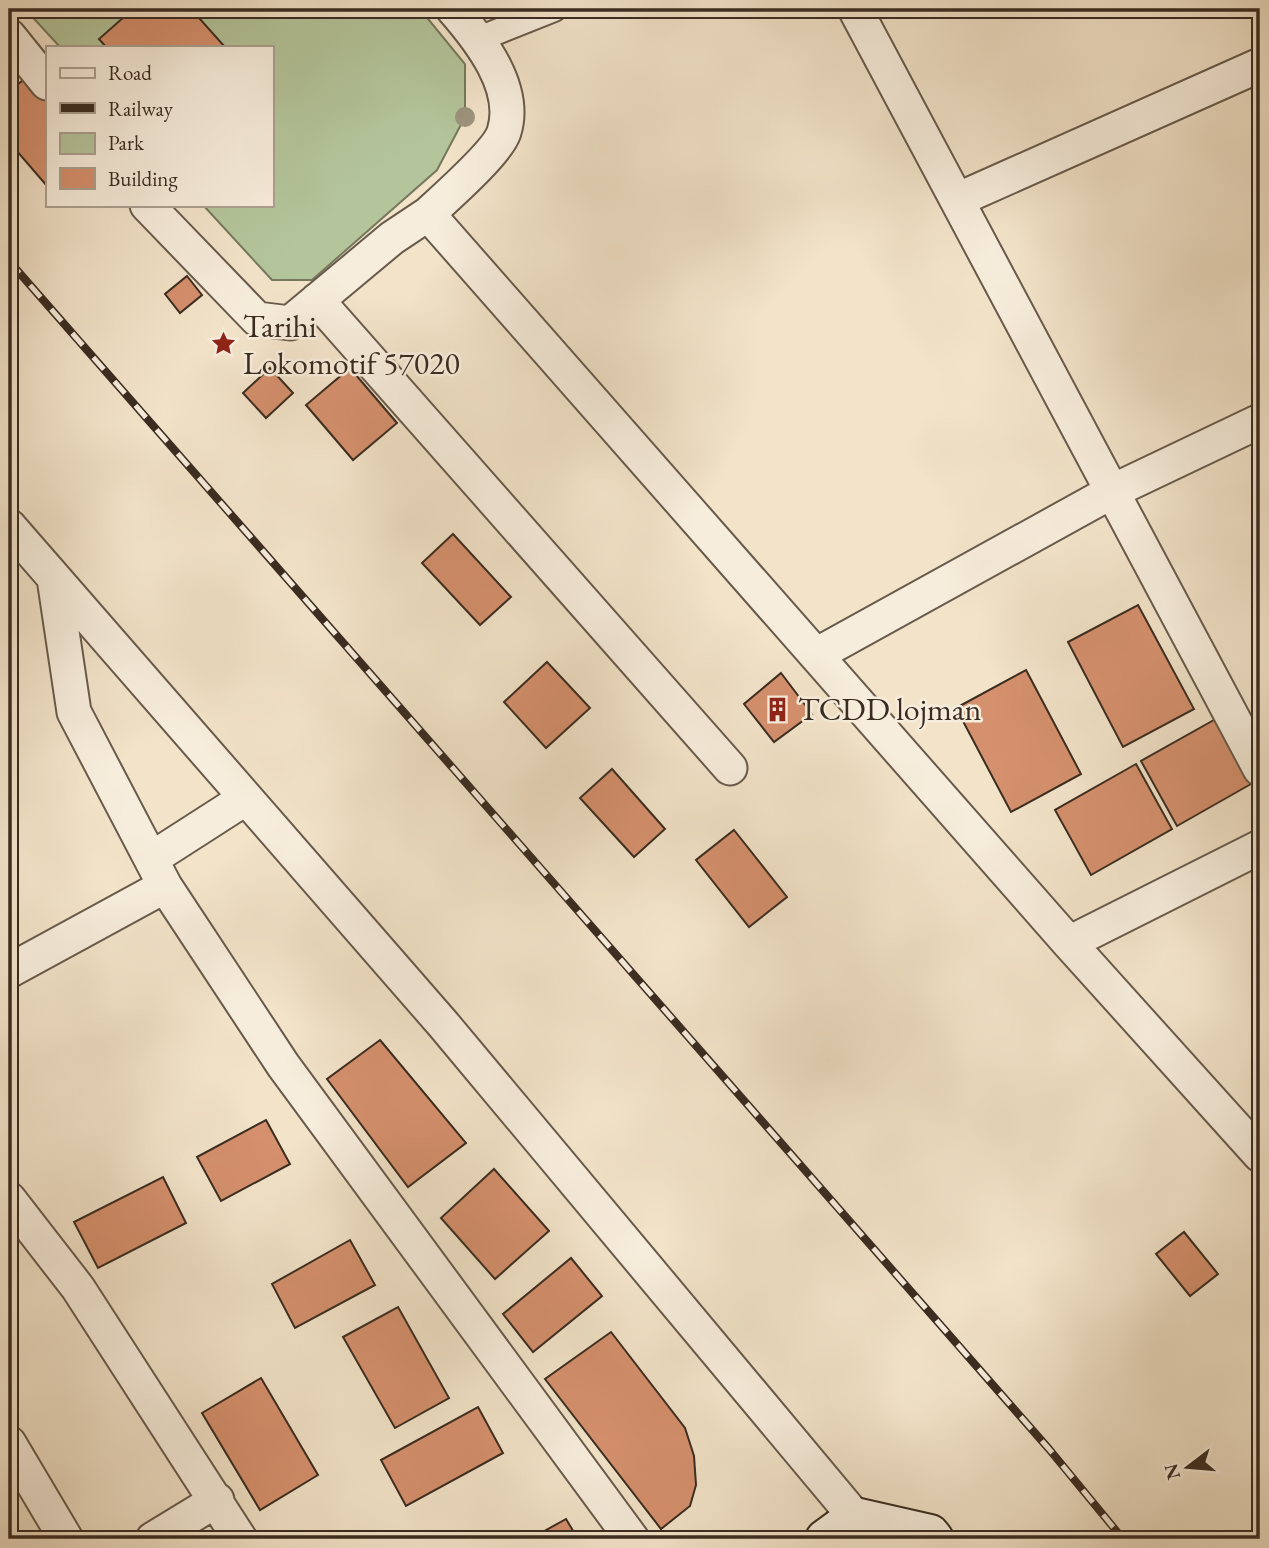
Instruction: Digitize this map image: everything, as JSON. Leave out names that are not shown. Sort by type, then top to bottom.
[{"type":"main road","points":[[825,1539],[858,1528],[930,1534],[934,1539]]},
{"type":"street","points":[[148,206],[257,319],[290,323],[392,238],[428,214],[472,171],[504,134],[508,101],[479,39],[453,9]]},
{"type":"street","points":[[479,39],[554,9]]},
{"type":"street","points":[[855,9],[1260,769]]},
{"type":"street","points":[[9,36],[46,82]]},
{"type":"street","points":[[957,200],[1260,65]]},
{"type":"street","points":[[428,214],[1069,943],[1260,1155]]},
{"type":"street","points":[[317,300],[730,768]]},
{"type":"street","points":[[816,655],[1113,491],[1260,421]]},
{"type":"street","points":[[9,526],[443,1024],[858,1528]]},
{"type":"street","points":[[54,578],[74,712],[158,873],[283,1065],[632,1539]]},
{"type":"street","points":[[9,971],[158,873],[246,799]]},
{"type":"street","points":[[1069,943],[1260,847]]},
{"type":"street","points":[[9,1199],[78,1289],[240,1539]]},
{"type":"street","points":[[9,1443],[66,1539]]},
{"type":"street","points":[[153,1539],[217,1500]]},
{"type":"green space","points":[[25,9],[420,9],[465,64],[465,117],[437,170],[312,280],[272,280],[204,206],[273,206],[273,46],[59,46]]},
{"type":"building","points":[[133,9],[191,9],[224,46],[105,46],[99,39]]},
{"type":"building","points":[[30,74],[46,93],[46,185],[9,142],[9,92]]},
{"type":"building","points":[[187,276],[202,295],[180,313],[165,294]]},
{"type":"building","points":[[270,368],[293,393],[266,418],[243,393]]},
{"type":"building","points":[[350,368],[397,423],[353,460],[306,405]]},
{"type":"building","points":[[453,534],[511,597],[480,625],[422,563]]},
{"type":"building","points":[[1138,605],[1194,709],[1123,747],[1068,642]]},
{"type":"building","points":[[547,662],[590,708],[546,748],[504,702]]},
{"type":"building","points":[[1026,670],[1081,774],[1011,812],[956,708]]},
{"type":"building","name":"TCDD lojman","points":[[781,673],[812,714],[774,742],[744,704]]},
{"type":"building","points":[[1221,716],[1258,780],[1177,826],[1141,761]]},
{"type":"building","points":[[1136,764],[1172,829],[1091,875],[1055,810]]},
{"type":"building","points":[[612,769],[665,829],[634,857],[580,798]]},
{"type":"building","points":[[734,830],[787,897],[749,927],[696,860]]},
{"type":"building","points":[[380,1040],[466,1143],[408,1187],[327,1079]]},
{"type":"building","points":[[266,1120],[290,1164],[221,1201],[197,1157]]},
{"type":"building","points":[[494,1169],[549,1231],[495,1279],[441,1218]]},
{"type":"building","points":[[163,1177],[186,1223],[98,1268],[74,1222]]},
{"type":"building","points":[[1184,1232],[1218,1274],[1190,1296],[1156,1254]]},
{"type":"building","points":[[350,1240],[375,1285],[295,1328],[272,1284]]},
{"type":"building","points":[[571,1258],[602,1296],[533,1352],[503,1314]]},
{"type":"building","points":[[398,1307],[449,1398],[395,1428],[343,1337]]},
{"type":"building","points":[[611,1332],[685,1428],[694,1456],[696,1485],[690,1506],[661,1529],[545,1379]]},
{"type":"building","points":[[261,1378],[318,1475],[260,1510],[202,1413]]},
{"type":"building","points":[[478,1407],[503,1453],[406,1506],[381,1460]]},
{"type":"building","points":[[566,1519],[578,1539],[530,1539]]},
{"type":"railway","points":[[9,261],[1049,1449],[1123,1539]]},
{"type":"place","name":"Tarihi Lokomotif 57020","points":[[223,344]]},
{"type":"place","name":"TCDD lojman","points":[[778,709]]}]
